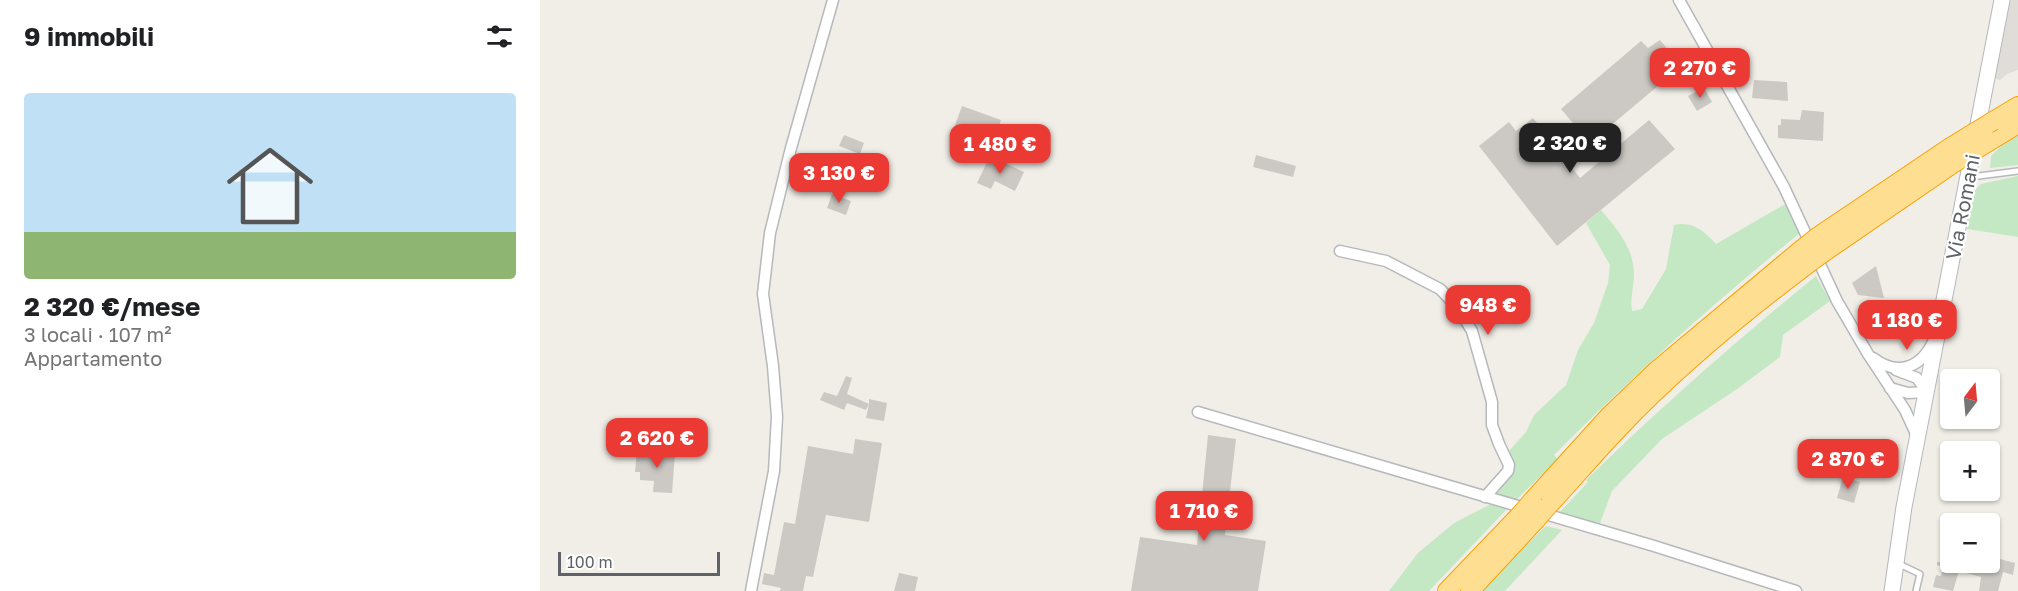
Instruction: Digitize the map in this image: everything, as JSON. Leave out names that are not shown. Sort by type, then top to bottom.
[{"type":"highway","points":[[1470,591],[1609,416],[1656,371],[1813,251],[1952,156],[1993,122],[2018,106]]},
{"type":"highway","points":[[1952,156],[1990,141],[2018,124]]},
{"type":"highway","points":[[1447,591],[1527,519]]},
{"type":"street","points":[[751,591],[774,471],[777,417],[764,294],[770,233],[791,148],[833,0]]},
{"type":"street","points":[[1678,0],[1779,176],[1837,301],[1909,417],[1918,437]]},
{"type":"street","name":"Via Romani","points":[[1892,591],[1918,437],[2002,0]]},
{"type":"street","points":[[1340,251],[1386,261],[1440,289],[1458,308],[1472,331],[1492,402],[1492,425],[1498,444],[1509,465],[1508,471],[1485,497]]},
{"type":"street","points":[[1893,369],[1902,369],[1918,361],[1931,346],[1939,328]]},
{"type":"street","points":[[1868,354],[1893,369],[1917,378],[1928,392]]},
{"type":"street","points":[[1890,388],[1908,393],[1928,392]]},
{"type":"street","points":[[1198,412],[1654,546],[1796,591]]},
{"type":"lane","points":[[1969,177],[2018,171]]},
{"type":"lane","points":[[1896,563],[1920,574],[1916,591]]},
{"type":"shaded area","points":[[2010,0],[2018,0],[2018,70],[2007,74],[2000,80],[1994,78]]},
{"type":"green space","points":[[2018,136],[2018,165],[1990,168],[1991,156],[2002,145]]},
{"type":"green space","points":[[2018,176],[2018,237],[1967,229],[1974,191],[1981,184]]},
{"type":"green space","points":[[1787,203],[1800,233],[1705,313],[1613,397],[1554,455],[1558,459],[1514,502],[1492,495],[1511,459],[1509,451],[1526,432],[1534,415],[1566,385],[1578,350],[1594,323],[1608,283],[1610,265],[1586,223],[1601,210],[1624,241],[1634,268],[1632,311],[1642,309],[1666,269],[1674,225],[1687,224],[1698,228],[1716,244]]},
{"type":"green space","points":[[1816,276],[1830,301],[1783,335],[1780,357],[1662,439],[1612,491],[1599,526],[1559,513],[1588,482],[1586,480],[1642,427]]},
{"type":"green space","points":[[1491,504],[1507,509],[1429,591],[1389,591],[1418,553],[1454,523]]},
{"type":"green space","points":[[1546,526],[1562,530],[1505,591],[1478,591]]},
{"type":"building","points":[[1660,40],[1674,57],[1664,66],[1671,75],[1590,143],[1561,109],[1641,41],[1648,48]]},
{"type":"building","points":[[1754,80],[1787,82],[1788,101],[1752,98]]},
{"type":"building","points":[[1704,88],[1712,102],[1697,111],[1688,96]]},
{"type":"building","points":[[962,106],[1001,120],[990,151],[951,136]]},
{"type":"building","points":[[1802,110],[1824,112],[1823,141],[1778,138],[1778,125],[1781,125],[1781,119],[1800,120]]},
{"type":"building","points":[[1533,118],[1580,178],[1649,120],[1675,149],[1557,246],[1479,146],[1509,122],[1516,131]]},
{"type":"building","points":[[844,135],[864,143],[860,154],[839,146]]},
{"type":"building","points":[[1256,155],[1296,166],[1293,177],[1253,167]]},
{"type":"building","points":[[990,156],[1024,172],[1015,191],[995,181],[991,189],[977,183]]},
{"type":"building","points":[[832,194],[851,201],[846,215],[827,208]]},
{"type":"building","points":[[1876,266],[1884,298],[1858,295],[1852,283]]},
{"type":"building","points":[[846,376],[852,378],[847,394],[869,404],[866,410],[847,403],[844,410],[820,400],[824,392],[837,396]]},
{"type":"building","points":[[869,399],[887,403],[884,421],[866,418]]},
{"type":"building","points":[[1208,435],[1236,439],[1225,535],[1266,541],[1258,591],[1131,591],[1140,537],[1197,545]]},
{"type":"building","points":[[855,439],[882,443],[869,522],[826,515],[813,577],[806,576],[803,591],[780,591],[781,588],[762,584],[764,573],[774,575],[784,522],[795,524],[808,446],[853,454]]},
{"type":"building","points":[[637,450],[675,453],[672,493],[653,492],[654,481],[640,480],[640,472],[635,472]]},
{"type":"building","points":[[1843,477],[1860,482],[1854,503],[1837,498]]},
{"type":"building","points":[[2000,559],[2015,563],[2013,575],[2003,572],[1998,591],[1979,591],[1981,577],[1966,573],[2000,573]]},
{"type":"building","points":[[899,573],[918,577],[915,591],[894,591]]},
{"type":"building","points":[[1942,573],[1958,573],[1953,591],[1933,587],[1936,575],[1941,576]]}]
